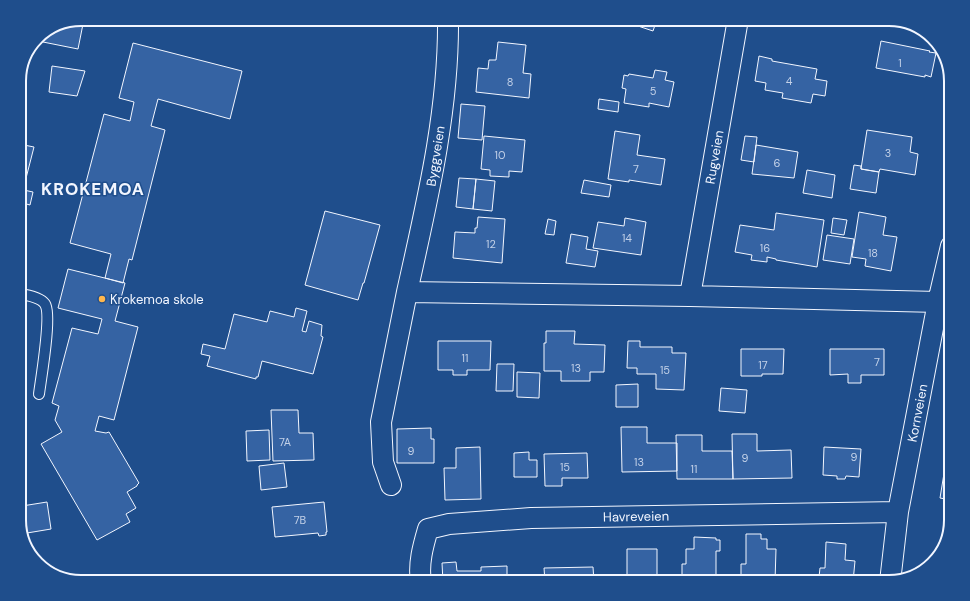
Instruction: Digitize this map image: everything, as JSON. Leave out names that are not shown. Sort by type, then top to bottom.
[{"type":"street","name":"Byggveien","points":[[391,485],[383,462],[381,422],[406,292],[431,183],[448,48],[448,26]]},
{"type":"street","name":"Rugveien","points":[[690,296],[737,26]]},
{"type":"street","name":"Kornveien","points":[[891,575],[898,512],[944,276]]},
{"type":"street","points":[[406,292],[690,296],[938,302]]},
{"type":"street","name":"Havreveien","points":[[420,575],[422,552],[428,529],[449,524],[531,518],[898,512]]},
{"type":"lane","points":[[26,296],[34,298],[45,305],[48,318],[39,394]]},
{"type":"building","points":[[83,26],[78,49],[43,42],[53,33],[60,30],[70,27]]},
{"type":"building","points":[[638,26],[655,26],[653,31]]},
{"type":"building","points":[[881,41],[936,53],[931,77],[876,68]]},
{"type":"building","points":[[498,42],[526,45],[523,73],[531,74],[529,98],[476,92],[478,68],[488,69],[489,60],[496,60]]},
{"type":"building","points":[[133,43],[242,71],[230,119],[158,99],[151,126],[165,130],[132,260],[129,259],[123,283],[105,278],[111,254],[70,243],[104,114],[130,121],[134,102],[119,98]]},
{"type":"building","points":[[759,56],[772,59],[772,61],[817,69],[815,79],[827,81],[825,96],[813,94],[811,103],[782,98],[783,93],[765,90],[766,83],[755,81]]},
{"type":"building","points":[[52,66],[85,71],[77,96],[49,92]]},
{"type":"building","points":[[655,70],[667,72],[665,80],[674,82],[669,107],[649,103],[649,107],[624,103],[626,89],[622,88],[624,75],[628,76],[629,74],[653,78]]},
{"type":"building","points":[[599,99],[619,102],[618,112],[598,109]]},
{"type":"building","points":[[461,104],[485,106],[482,140],[458,138]]},
{"type":"building","points":[[867,130],[912,137],[910,152],[918,154],[915,175],[880,169],[879,172],[861,169]]},
{"type":"building","points":[[615,131],[640,135],[637,155],[665,159],[661,185],[629,180],[629,182],[608,179]]},
{"type":"building","points":[[484,136],[525,140],[522,172],[509,171],[509,177],[490,176],[490,170],[481,169]]},
{"type":"building","points":[[745,136],[757,137],[754,162],[741,160]]},
{"type":"building","points":[[26,145],[34,147],[26,178]]},
{"type":"building","points":[[756,145],[798,152],[794,178],[752,174]]},
{"type":"building","points":[[854,165],[861,166],[861,169],[879,172],[876,193],[850,189]]},
{"type":"building","points":[[807,170],[835,175],[832,198],[803,193]]},
{"type":"building","points":[[459,178],[476,179],[473,209],[456,207]]},
{"type":"building","points":[[476,179],[495,181],[492,211],[473,209]]},
{"type":"building","points":[[584,180],[611,185],[609,197],[581,193]]},
{"type":"building","points":[[26,190],[33,192],[30,205],[26,204]]},
{"type":"building","points":[[325,211],[380,225],[358,300],[305,285]]},
{"type":"building","points":[[859,212],[886,217],[883,235],[897,237],[891,271],[865,266],[866,259],[852,257]]},
{"type":"building","points":[[776,213],[824,220],[817,267],[767,257],[767,262],[751,260],[752,255],[735,252],[740,225],[774,230]]},
{"type":"building","points":[[478,217],[505,219],[502,263],[453,258],[455,232],[475,233]]},
{"type":"building","points":[[625,218],[646,222],[641,255],[593,248],[598,222],[624,226]]},
{"type":"building","points":[[833,218],[847,220],[844,235],[831,233]]},
{"type":"building","points":[[548,219],[556,221],[554,235],[545,234]]},
{"type":"building","points":[[571,234],[588,237],[586,249],[598,251],[595,267],[566,263]]},
{"type":"building","points":[[827,235],[854,239],[850,264],[823,260]]},
{"type":"building","points":[[68,269],[125,283],[115,321],[138,327],[114,420],[99,416],[95,431],[106,433],[109,432],[139,483],[127,492],[136,508],[126,514],[130,522],[97,540],[41,444],[62,432],[55,420],[59,406],[52,403],[72,328],[98,334],[102,319],[58,308]]},
{"type":"building","points":[[296,308],[307,311],[302,331],[306,332],[309,321],[322,325],[321,336],[323,337],[313,374],[262,361],[258,377],[256,377],[256,379],[207,366],[210,356],[201,354],[203,344],[225,349],[234,314],[267,322],[270,311],[294,317]]},
{"type":"building","points":[[546,331],[575,331],[574,344],[605,345],[604,372],[590,372],[590,381],[561,381],[561,371],[544,371],[544,343],[546,343]]},
{"type":"building","points":[[438,341],[491,341],[490,370],[467,370],[467,375],[453,375],[453,370],[438,370]]},
{"type":"building","points":[[628,341],[640,341],[640,347],[672,347],[672,353],[686,353],[684,390],[656,389],[656,374],[637,374],[637,368],[627,368]]},
{"type":"building","points":[[741,349],[784,349],[783,374],[741,376]]},
{"type":"building","points":[[830,349],[884,349],[884,375],[861,375],[861,383],[848,383],[848,374],[830,375]]},
{"type":"building","points":[[497,364],[514,364],[513,391],[496,391]]},
{"type":"building","points":[[517,372],[540,373],[539,398],[517,397]]},
{"type":"building","points":[[638,384],[638,407],[616,407],[616,385]]},
{"type":"building","points":[[721,388],[747,390],[745,413],[719,411]]},
{"type":"building","points":[[271,410],[298,410],[299,433],[313,433],[314,460],[273,461]]},
{"type":"building","points":[[621,427],[647,427],[647,443],[677,443],[677,471],[622,472]]},
{"type":"building","points":[[431,428],[431,439],[434,439],[434,463],[397,463],[397,429]]},
{"type":"building","points":[[269,430],[270,460],[247,461],[246,431]]},
{"type":"building","points":[[732,434],[757,434],[757,451],[791,450],[792,478],[733,479]]},
{"type":"building","points":[[676,435],[702,435],[702,451],[732,451],[733,479],[677,479]]},
{"type":"building","points":[[480,447],[481,499],[445,500],[444,468],[456,468],[456,448]]},
{"type":"building","points":[[824,447],[861,449],[859,477],[846,476],[845,479],[837,479],[837,476],[823,475]]},
{"type":"building","points":[[529,452],[529,460],[537,460],[537,477],[514,477],[514,453]]},
{"type":"building","points":[[587,453],[588,478],[562,478],[562,486],[545,486],[544,454]]},
{"type":"building","points":[[284,463],[287,487],[261,490],[259,466]]},
{"type":"building","points":[[944,473],[944,499],[940,498]]},
{"type":"building","points":[[47,502],[51,529],[28,533],[26,505]]},
{"type":"building","points":[[324,502],[326,535],[319,536],[318,533],[275,537],[272,507]]},
{"type":"building","points":[[746,534],[761,534],[761,539],[767,539],[767,549],[776,549],[775,575],[741,575],[741,564],[746,564]]},
{"type":"building","points":[[694,537],[716,538],[716,540],[720,540],[720,551],[716,551],[716,575],[682,575],[682,564],[686,564],[686,549],[694,549]]},
{"type":"building","points":[[826,542],[846,544],[845,560],[855,561],[854,575],[819,575],[820,568],[825,568]]},
{"type":"building","points":[[627,549],[657,549],[657,575],[627,575]]},
{"type":"building","points":[[456,562],[457,571],[481,571],[481,567],[507,566],[507,575],[443,575],[442,563]]},
{"type":"building","points":[[593,567],[594,575],[544,575],[544,568]]},
{"type":"place","name":"Krokemoa skole","points":[[102,299]]},
{"type":"district","name":"KROKEMOA","points":[[93,189]]}]
